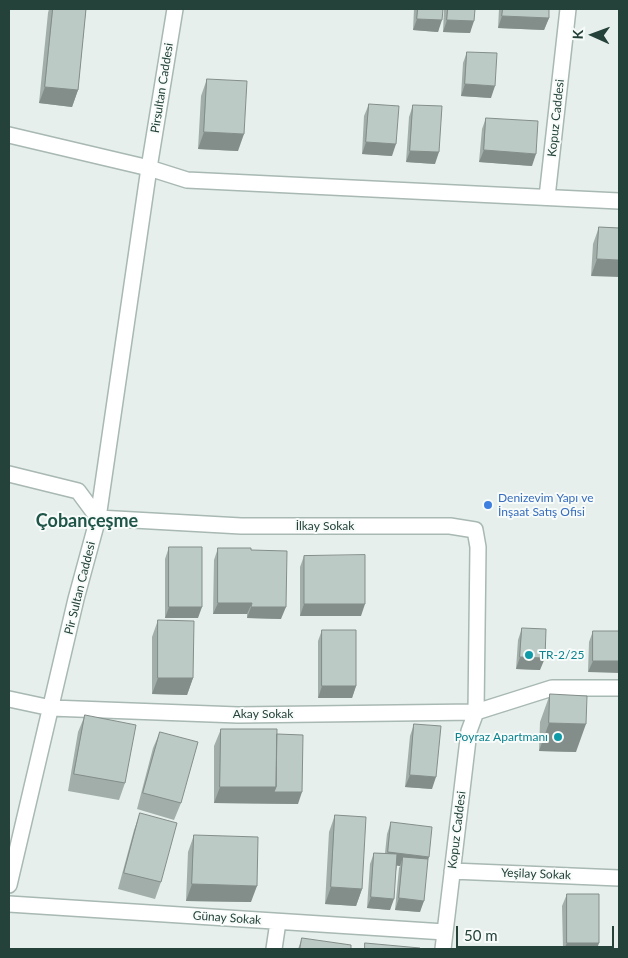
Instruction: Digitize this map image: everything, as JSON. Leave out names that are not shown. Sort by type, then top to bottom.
[{"type":"street","name":"Pirsultan Caddesi","points":[[149,168],[175,9]]},
{"type":"street","name":"Kopuz Caddesi","points":[[547,197],[568,9]]},
{"type":"street","points":[[9,135],[149,168],[187,180],[619,202]]},
{"type":"street","name":"Pir Sultan Caddesi","points":[[9,885],[76,599],[98,518],[149,168]]},
{"type":"street","points":[[9,474],[78,491],[98,518]]},
{"type":"street","name":"İlkay Sokak","points":[[98,518],[241,526],[450,526],[474,530],[478,547],[476,712]]},
{"type":"street","name":"Akay Sokak","points":[[9,699],[51,708],[238,714],[476,712],[552,688],[619,688]]},
{"type":"street","name":"Kopuz Caddesi","points":[[443,949],[469,731],[476,712]]},
{"type":"street","name":"Yeşilay Sokak","points":[[452,871],[619,878]]},
{"type":"street","name":"Günay Sokak","points":[[9,904],[445,932]]},
{"type":"street","points":[[274,949],[278,922]]},
{"type":"building","points":[[53,9],[86,9],[78,90],[45,87]]},
{"type":"building","points":[[418,9],[443,9],[442,20],[417,19]]},
{"type":"building","points":[[448,9],[475,9],[474,21],[447,20]]},
{"type":"building","points":[[503,9],[549,9],[549,18],[502,16]]},
{"type":"building","points":[[467,52],[497,53],[495,86],[465,84]]},
{"type":"building","points":[[207,79],[247,81],[244,134],[204,132]]},
{"type":"building","points":[[369,104],[399,106],[396,144],[366,142]]},
{"type":"building","points":[[413,105],[442,106],[439,152],[410,151]]},
{"type":"building","points":[[486,118],[538,121],[536,154],[484,150]]},
{"type":"building","points":[[599,227],[619,228],[619,260],[597,259]]},
{"type":"building","points":[[169,547],[202,547],[202,607],[169,607]]},
{"type":"building","points":[[218,548],[287,551],[286,607],[251,607],[252,603],[218,603]]},
{"type":"building","points":[[365,555],[365,604],[304,604],[304,556]]},
{"type":"building","points":[[158,620],[194,621],[193,678],[158,678]]},
{"type":"building","points":[[522,628],[546,629],[545,658],[520,657]]},
{"type":"building","points":[[322,630],[356,630],[356,686],[322,686]]},
{"type":"building","points":[[593,631],[619,631],[619,661],[593,661]]},
{"type":"building","points":[[550,694],[587,696],[586,724],[549,723]]},
{"type":"building","points":[[85,715],[136,725],[125,783],[74,774]]},
{"type":"building","points":[[414,724],[441,726],[436,777],[410,775]]},
{"type":"building","points":[[221,729],[277,729],[276,787],[220,787]]},
{"type":"building","points":[[160,732],[198,742],[181,803],[143,793]]},
{"type":"building","points":[[277,734],[303,735],[302,792],[274,792],[276,787]]},
{"type":"building","points":[[140,813],[177,823],[161,882],[124,873]]},
{"type":"building","points":[[335,815],[366,817],[362,889],[331,887]]},
{"type":"building","points":[[391,822],[432,827],[429,857],[388,852]]},
{"type":"building","points":[[194,835],[258,837],[257,886],[192,884]]},
{"type":"building","points":[[374,853],[397,854],[394,899],[371,897]]},
{"type":"building","points":[[403,857],[428,859],[424,901],[399,898]]},
{"type":"building","points":[[567,894],[599,894],[599,943],[567,943]]},
{"type":"building","points":[[302,938],[351,945],[351,949],[300,949]]},
{"type":"building","points":[[365,943],[420,948],[420,949],[365,949]]},
{"type":"place","name":"Denizevim Yapı ve İnşaat Satış Ofisi","points":[[488,505]]},
{"type":"place","name":"TR-2/25","points":[[529,655]]},
{"type":"place","name":"Poyraz Apartmanı","points":[[558,737]]},
{"type":"district","name":"Çobançeşme","points":[[87,521]]}]
